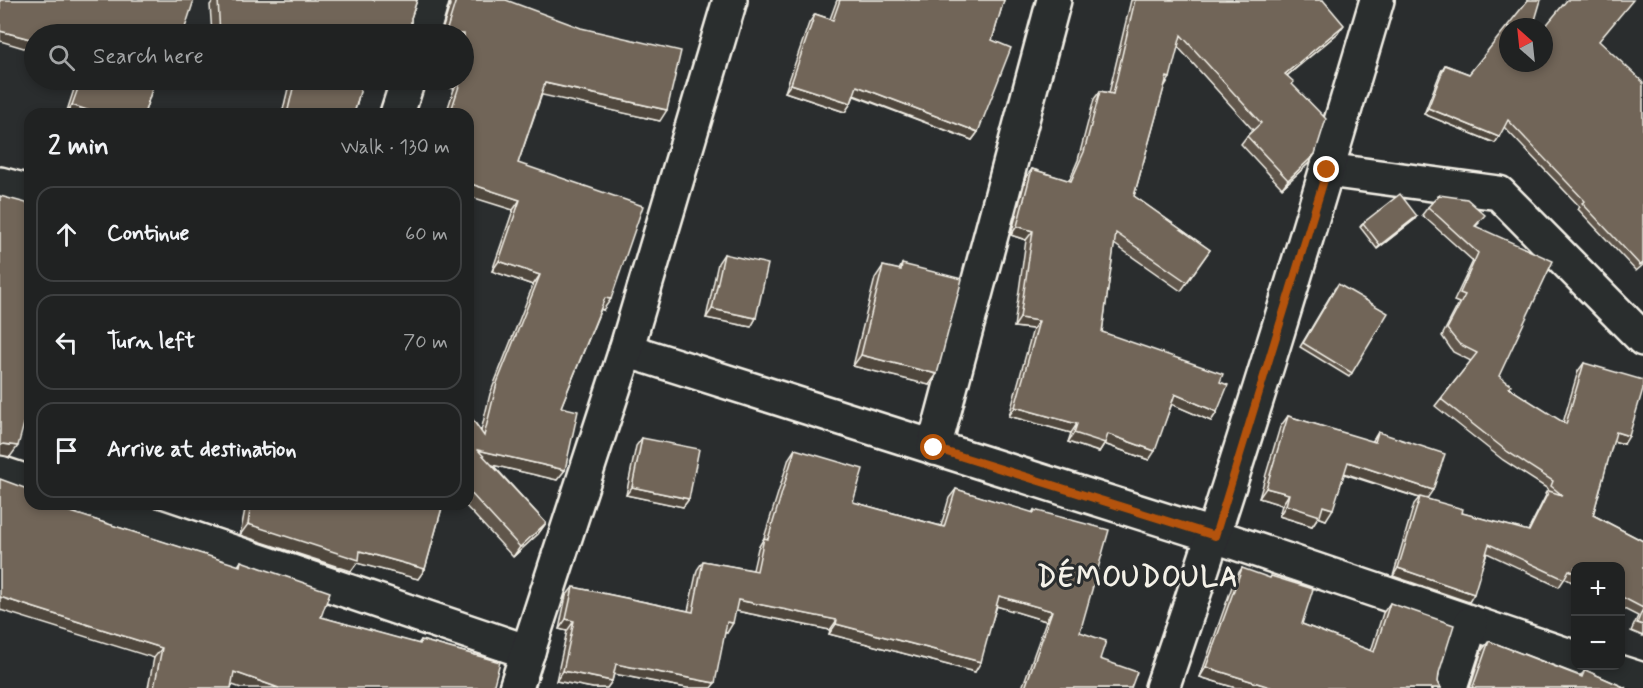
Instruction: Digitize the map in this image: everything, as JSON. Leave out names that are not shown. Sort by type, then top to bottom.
[{"type":"street","points":[[425,24],[432,0]]},
{"type":"street","points":[[516,688],[626,350],[730,0]]},
{"type":"street","points":[[934,448],[1054,0]]},
{"type":"street","points":[[1162,688],[1215,536],[1377,0]]},
{"type":"street","points":[[400,108],[405,90]]},
{"type":"street","points":[[1327,170],[1499,193],[1643,339]]},
{"type":"street","points":[[0,184],[24,190]]},
{"type":"street","points":[[626,350],[1215,536],[1571,657]]},
{"type":"street","points":[[0,473],[24,481]]},
{"type":"street","points":[[109,510],[528,652]]},
{"type":"street","points":[[1450,688],[1471,623]]},
{"type":"street","points":[[1612,670],[1643,680]]},
{"type":"building","points":[[0,0],[194,0],[186,24],[24,24],[24,37],[0,31]]},
{"type":"building","points":[[218,0],[417,0],[411,24],[219,24]]},
{"type":"building","points":[[456,0],[506,0],[581,28],[681,51],[667,110],[545,83],[518,163],[643,206],[611,299],[605,298],[561,407],[578,411],[565,470],[478,450],[546,523],[520,547],[474,497],[474,422],[484,436],[497,383],[540,275],[499,261],[520,200],[474,185],[474,108],[452,108],[458,90],[474,90],[474,24],[449,24]]},
{"type":"building","points":[[840,0],[1004,0],[992,40],[1011,48],[978,132],[857,86],[851,103],[791,84],[815,14],[833,20]]},
{"type":"building","points":[[1135,0],[1323,0],[1344,25],[1285,74],[1326,119],[1315,154],[1288,180],[1247,136],[1261,123],[1181,35],[1134,196],[1210,250],[1187,282],[1116,233],[1102,332],[1223,374],[1220,382],[1228,385],[1217,412],[1175,394],[1155,451],[1108,434],[1105,443],[1074,433],[1077,424],[1015,407],[1039,321],[1020,318],[1033,231],[1017,226],[1032,169],[1071,181],[1084,152],[1100,91],[1113,94]]},
{"type":"building","points":[[1528,0],[1541,0],[1536,18],[1514,18]]},
{"type":"building","points":[[1567,0],[1633,0],[1599,41],[1643,82],[1643,263],[1640,265],[1582,203],[1585,201],[1508,120],[1499,137],[1428,108],[1445,65],[1469,74],[1499,36],[1499,72],[1553,72],[1552,18]]},
{"type":"building","points":[[77,90],[152,90],[146,108],[81,108],[72,105]]},
{"type":"building","points":[[293,90],[360,90],[356,108],[288,108]]},
{"type":"building","points":[[1400,194],[1417,216],[1380,245],[1363,223]]},
{"type":"building","points":[[1439,195],[1467,199],[1485,215],[1475,226],[1553,261],[1499,376],[1511,385],[1509,388],[1566,424],[1584,363],[1643,380],[1643,389],[1629,436],[1616,432],[1593,515],[1643,541],[1643,608],[1625,599],[1625,562],[1571,562],[1571,571],[1569,570],[1564,579],[1489,544],[1474,594],[1398,568],[1420,497],[1463,509],[1462,513],[1529,531],[1549,491],[1562,495],[1551,486],[1553,481],[1508,452],[1441,399],[1477,353],[1459,344],[1447,329],[1465,295],[1460,293],[1478,253],[1428,207]]},
{"type":"building","points":[[0,196],[24,202],[24,424],[18,446],[3,444],[0,446]]},
{"type":"building","points":[[724,254],[768,264],[756,318],[712,309]]},
{"type":"building","points":[[902,264],[962,279],[937,374],[861,355],[883,266],[901,270]]},
{"type":"building","points":[[1338,284],[1388,313],[1352,373],[1303,343]]},
{"type":"building","points":[[1288,416],[1375,442],[1378,432],[1445,454],[1433,490],[1348,462],[1333,509],[1323,506],[1320,516],[1286,505],[1289,494],[1266,488]]},
{"type":"building","points":[[642,438],[699,449],[689,499],[632,487]]},
{"type":"building","points":[[795,449],[863,469],[853,502],[944,527],[956,489],[1034,513],[1034,510],[1109,530],[1080,632],[1106,641],[1100,659],[1137,672],[1131,688],[1025,688],[1052,611],[999,596],[981,662],[836,624],[837,620],[738,600],[733,623],[727,622],[715,683],[616,664],[612,681],[563,671],[574,621],[566,619],[573,587],[693,612],[703,561],[757,571],[764,538],[768,539]]},
{"type":"building","points":[[0,479],[24,488],[24,510],[64,510],[240,566],[241,561],[330,592],[321,617],[420,644],[421,640],[500,662],[493,688],[279,688],[234,672],[231,688],[154,688],[162,648],[0,597]]},
{"type":"building","points":[[250,510],[441,510],[425,569],[360,551],[359,560],[248,524]]},
{"type":"building","points":[[1242,568],[1313,589],[1302,624],[1374,652],[1390,603],[1454,625],[1439,673],[1438,682],[1441,688],[1273,688],[1206,667]]},
{"type":"building","points":[[1643,609],[1643,625],[1637,623]]},
{"type":"building","points":[[1489,641],[1582,677],[1585,670],[1626,688],[1472,688]]},
{"type":"district","name":"DÉMOUDOULA","points":[[1138,576]]},
{"type":"route","points":[[934,448],[1215,536],[1327,170]]}]
